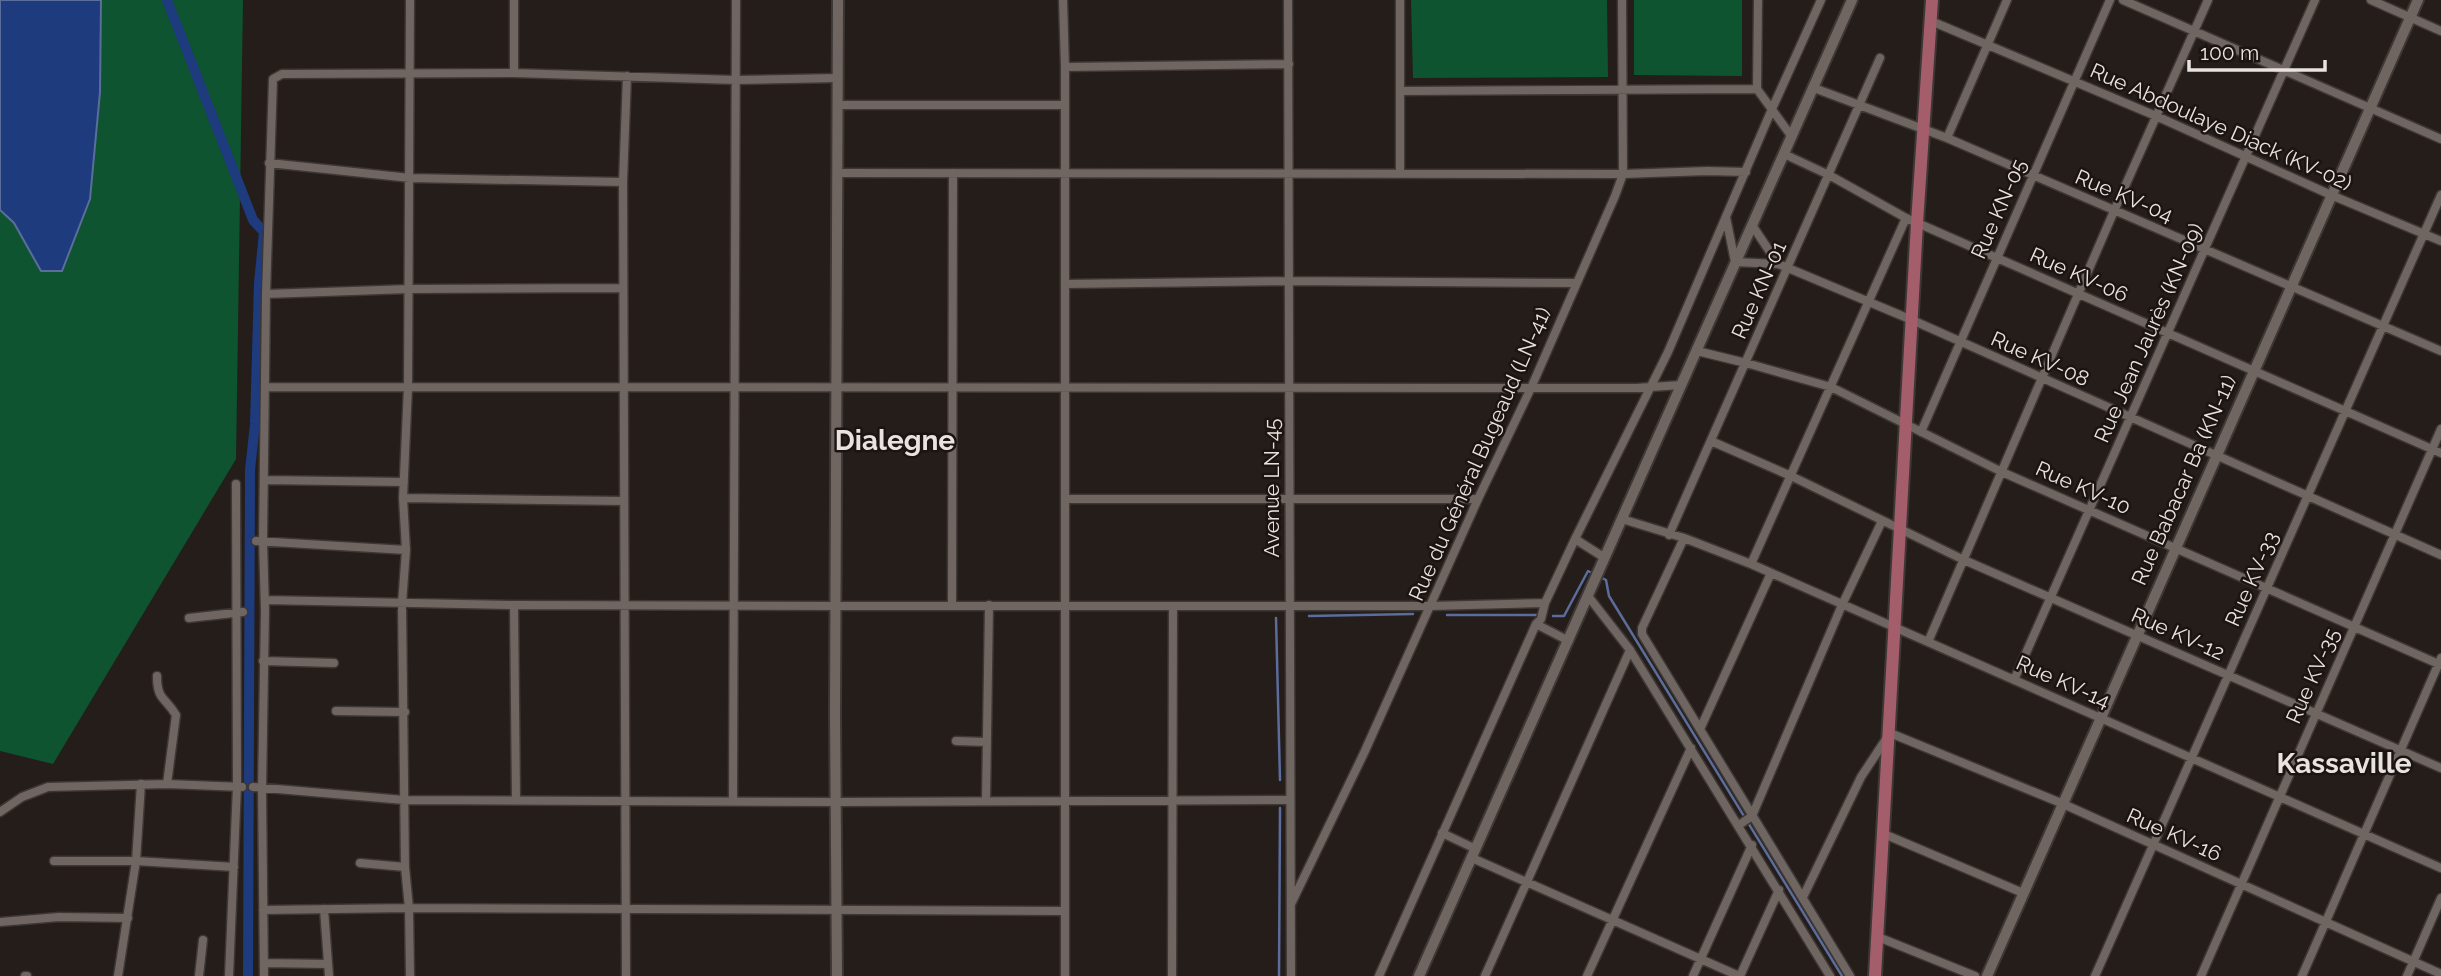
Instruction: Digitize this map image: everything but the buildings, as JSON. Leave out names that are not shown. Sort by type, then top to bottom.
[{"type":"main road","points":[[1875,976],[1902,529],[1912,320],[1912,220],[1925,131],[1932,0]]},
{"type":"street","points":[[410,976],[409,908],[405,867],[402,604],[408,387],[411,0]]},
{"type":"street","points":[[514,0],[514,73]]},
{"type":"street","points":[[733,800],[736,0]]},
{"type":"street","points":[[837,976],[838,0]]},
{"type":"street","points":[[1063,0],[1065,976]]},
{"type":"street","name":"Avenue LN-45","points":[[1289,0],[1291,976]]},
{"type":"street","points":[[1400,0],[1400,173]]},
{"type":"street","name":"Rue du Général Bugeaud (LN-41)","points":[[1291,904],[1364,753],[1531,388],[1623,174],[1622,0]]},
{"type":"street","points":[[1758,0],[1757,89],[1792,137]]},
{"type":"street","points":[[1379,976],[1536,624],[1541,619],[1545,603],[1668,352],[1821,0]]},
{"type":"street","points":[[1419,976],[1852,0]]},
{"type":"street","points":[[1947,138],[2007,0]]},
{"type":"street","name":"Rue KN-05","points":[[1921,432],[2110,0]]},
{"type":"street","points":[[2123,0],[2441,139]]},
{"type":"street","points":[[1928,642],[2208,0]]},
{"type":"street","name":"Rue Jean Jaurès (KN-09)","points":[[2014,680],[2315,0]]},
{"type":"street","points":[[2371,0],[2441,31]]},
{"type":"street","name":"Rue Babacar Ba (KN-11)","points":[[1987,976],[2135,634],[2176,548],[2418,0]]},
{"type":"street","name":"Rue Abdoulaye Diack (KV-02)","points":[[1931,21],[2441,241]]},
{"type":"street","name":"Rue KN-01","points":[[1669,534],[1880,58]]},
{"type":"street","points":[[1065,67],[1289,64]]},
{"type":"street","points":[[264,976],[257,788],[263,662],[260,541],[265,480],[271,82],[278,76],[514,73],[736,80],[838,78]]},
{"type":"street","points":[[626,976],[623,182],[627,76]]},
{"type":"street","name":"Rue KV-04","points":[[1814,88],[1947,138],[2441,351]]},
{"type":"street","points":[[1400,91],[1757,89]]},
{"type":"street","points":[[838,105],[1065,105]]},
{"type":"street","name":"Rue KV-06","points":[[1784,154],[1912,220],[2441,453]]},
{"type":"street","points":[[269,163],[410,178],[623,182]]},
{"type":"street","points":[[838,173],[1746,172]]},
{"type":"street","points":[[951,605],[953,173]]},
{"type":"street","name":"Rue KV-33","points":[[2095,976],[2441,195]]},
{"type":"street","points":[[1726,216],[1735,262]]},
{"type":"street","points":[[1751,564],[1868,302],[1912,220]]},
{"type":"street","points":[[1752,225],[1777,264]]},
{"type":"street","name":"Rue KV-08","points":[[1735,262],[1777,264],[1788,268],[1912,320],[2441,555]]},
{"type":"street","points":[[1065,284],[1289,281],[1576,283]]},
{"type":"street","points":[[266,294],[409,289],[623,288]]},
{"type":"street","name":"Rue KV-10","points":[[1697,351],[1831,387],[2002,471],[2440,662]]},
{"type":"street","points":[[267,387],[1649,388],[1681,385]]},
{"type":"street","name":"Rue KV-35","points":[[2201,976],[2441,429]]},
{"type":"street","name":"Rue KV-12","points":[[1711,441],[1791,476],[1964,560],[2441,768]]},
{"type":"street","points":[[265,480],[404,482]]},
{"type":"street","points":[[229,976],[239,786],[239,541],[236,484]]},
{"type":"street","points":[[403,498],[624,501]]},
{"type":"street","points":[[1065,499],[1478,499]]},
{"type":"street","name":"Rue KV-14","points":[[1622,519],[1684,538],[1751,564],[2441,869]]},
{"type":"street","points":[[1746,821],[1882,521]]},
{"type":"street","points":[[1684,538],[1642,628],[1642,634],[1701,727],[1731,797],[1746,821],[1752,845],[1830,976]]},
{"type":"street","points":[[1575,539],[1605,558]]},
{"type":"street","points":[[260,541],[405,551]]},
{"type":"street","points":[[1701,727],[1771,573]]},
{"type":"street","points":[[1588,596],[1630,650],[1691,748],[1731,797],[1803,897],[1850,976]]},
{"type":"street","points":[[262,607],[402,604],[1431,606],[1545,603]]},
{"type":"street","points":[[514,605],[516,799]]},
{"type":"street","points":[[986,801],[989,605]]},
{"type":"street","points":[[1172,976],[1173,606]]},
{"type":"street","points":[[189,618],[239,612]]},
{"type":"street","points":[[1536,624],[1569,641]]},
{"type":"street","points":[[1485,976],[1630,650]]},
{"type":"street","points":[[263,662],[334,663]]},
{"type":"street","points":[[2302,976],[2440,662]]},
{"type":"street","points":[[157,677],[157,691],[161,699],[176,715],[167,784]]},
{"type":"street","points":[[336,711],[405,712]]},
{"type":"street","points":[[1803,897],[1861,777],[1890,733]]},
{"type":"street","name":"Rue KV-16","points":[[1890,733],[2061,803],[2441,974]]},
{"type":"street","points":[[956,741],[986,741]]},
{"type":"street","points":[[1587,976],[1691,748]]},
{"type":"street","points":[[0,812],[22,797],[48,787],[141,784],[239,786]]},
{"type":"street","points":[[118,976],[136,861],[141,784]]},
{"type":"street","points":[[257,788],[404,800],[1290,800]]},
{"type":"street","points":[[1442,833],[1528,883],[1740,976],[1779,890]]},
{"type":"street","points":[[1884,834],[2023,893]]},
{"type":"street","points":[[1693,976],[1752,845]]},
{"type":"street","points":[[54,861],[136,861],[233,867]]},
{"type":"street","points":[[360,863],[405,867]]},
{"type":"street","points":[[2407,976],[2441,898]]},
{"type":"street","points":[[263,910],[409,908],[1065,911]]},
{"type":"street","points":[[324,909],[328,976]]},
{"type":"street","points":[[0,922],[59,917],[128,918]]},
{"type":"street","points":[[1878,937],[1975,976]]},
{"type":"street","points":[[200,976],[203,940]]},
{"type":"street","points":[[264,963],[328,964]]},
{"type":"green space","points":[[0,0],[243,0],[236,459],[53,764],[0,751]]},
{"type":"green space","points":[[1411,0],[1607,0],[1608,77],[1413,78]]},
{"type":"green space","points":[[1634,0],[1742,0],[1742,76],[1634,75]]},
{"type":"water","points":[[0,0],[101,0],[100,92],[90,199],[62,271],[41,271],[14,223],[0,210]]},
{"type":"waterway","points":[[167,0],[253,220],[264,232],[259,283],[255,424],[250,470],[248,976]]},
{"type":"waterway","points":[[1553,616],[1564,616],[1588,571],[1594,574]]},
{"type":"waterway","points":[[1600,577],[1606,580],[1609,596],[1842,976]]},
{"type":"waterway","points":[[1309,616],[1413,614]]},
{"type":"waterway","points":[[1447,615],[1539,615]]},
{"type":"waterway","points":[[1276,618],[1280,780]]},
{"type":"waterway","points":[[1279,976],[1280,808]]},
{"type":"district","name":"Dialegne","points":[[895,440]]},
{"type":"district","name":"Kassaville","points":[[2344,763]]}]
